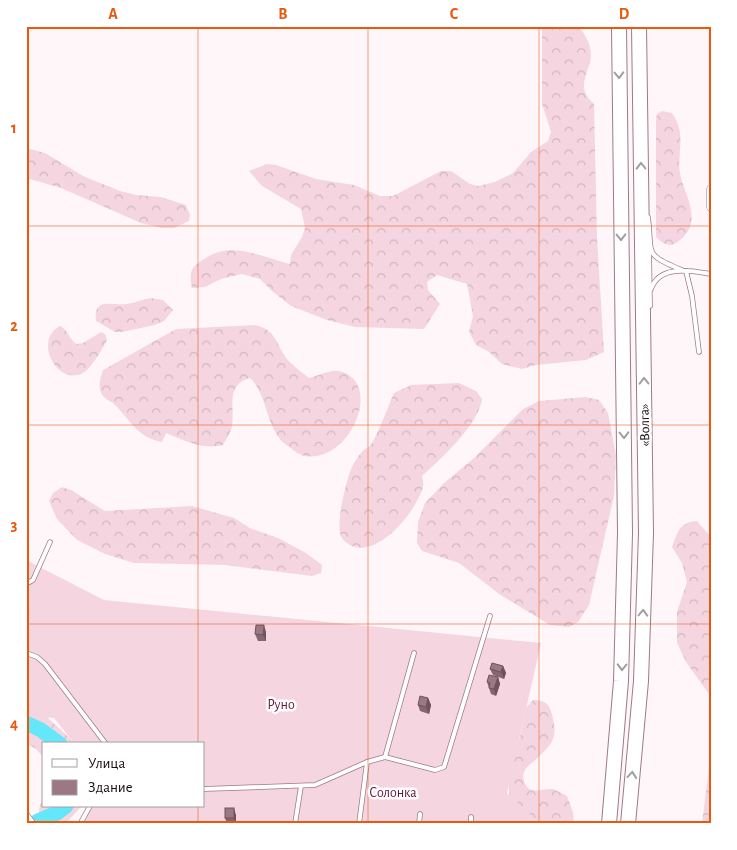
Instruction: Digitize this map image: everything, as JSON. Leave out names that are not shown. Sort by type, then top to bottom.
[{"type":"highway","name":"«Волга»","points":[[609,824],[622,681],[625,533],[618,26]]},
{"type":"highway","name":"«Волга»","points":[[628,824],[641,681],[645,553],[639,26]]},
{"type":"street","points":[[711,189],[711,207]]},
{"type":"lane","points":[[642,200],[647,214],[650,311]]},
{"type":"lane","points":[[649,247],[660,262],[684,271]]},
{"type":"lane","points":[[684,271],[692,296],[698,352]]},
{"type":"lane","points":[[650,293],[653,283],[668,272],[684,271],[711,274]]},
{"type":"lane","points":[[643,345],[650,320]]},
{"type":"lane","points":[[26,584],[33,580],[50,542]]},
{"type":"lane","points":[[205,789],[315,785],[366,762],[385,757],[435,770],[444,767],[490,616]]},
{"type":"lane","points":[[26,653],[37,657],[45,664],[104,742]]},
{"type":"lane","points":[[385,757],[414,653]]},
{"type":"lane","points":[[359,824],[366,762]]},
{"type":"lane","points":[[295,824],[301,786]]},
{"type":"lane","points":[[80,824],[89,808]]},
{"type":"lane","points":[[26,813],[34,824]]},
{"type":"lane","points":[[419,824],[420,814]]},
{"type":"lane","points":[[471,817],[471,824]]},
{"type":"green space","points":[[542,26],[578,26],[587,39],[591,51],[584,86],[588,98],[594,104],[597,238],[604,352],[586,360],[536,365],[522,369],[502,364],[489,352],[476,345],[469,332],[473,316],[467,284],[437,275],[427,282],[428,290],[440,304],[424,329],[355,327],[327,320],[291,306],[260,279],[242,274],[221,279],[205,287],[192,288],[191,274],[193,268],[214,253],[236,250],[258,254],[290,264],[291,255],[305,228],[301,209],[262,186],[249,171],[267,164],[276,165],[316,179],[354,185],[380,196],[393,196],[441,171],[451,171],[470,184],[478,186],[495,182],[513,173],[531,152],[548,141],[551,132],[542,104]]},
{"type":"green space","points":[[662,111],[672,113],[679,128],[681,143],[680,173],[692,217],[687,233],[679,241],[670,245],[664,244],[656,237],[656,120],[657,114]]},
{"type":"green space","points":[[30,149],[45,153],[83,176],[120,191],[136,195],[161,197],[186,205],[190,215],[189,221],[174,228],[162,228],[141,223],[61,188],[26,178],[26,150]]},
{"type":"green space","points":[[151,298],[163,300],[173,310],[164,321],[155,325],[115,332],[96,321],[97,308],[101,305],[127,304]]},
{"type":"green space","points":[[255,325],[268,330],[287,359],[309,378],[328,372],[339,371],[353,378],[359,390],[360,405],[356,421],[348,436],[336,448],[321,455],[305,456],[288,446],[275,432],[261,394],[250,378],[242,381],[234,391],[233,419],[230,434],[223,445],[215,446],[201,446],[166,433],[162,442],[153,440],[134,427],[113,403],[101,393],[100,383],[103,370],[176,329]]},
{"type":"green space","points":[[60,326],[77,344],[83,343],[101,332],[105,334],[107,340],[92,364],[81,374],[63,373],[51,359],[48,350],[49,340],[52,332]]},
{"type":"green space","points":[[459,383],[476,391],[482,399],[479,409],[467,430],[422,476],[423,487],[413,508],[395,530],[374,545],[363,548],[347,543],[341,536],[340,522],[342,500],[348,479],[358,457],[372,443],[394,393],[411,385]]},
{"type":"green space","points":[[586,397],[599,400],[608,413],[616,455],[614,496],[589,605],[578,622],[569,627],[550,625],[499,594],[459,563],[422,551],[417,543],[418,522],[425,503],[523,409],[539,401]]},
{"type":"green space","points":[[62,487],[71,490],[105,511],[192,506],[234,518],[250,528],[278,538],[306,553],[322,565],[321,573],[312,576],[225,565],[134,563],[105,554],[77,540],[57,519],[49,501],[53,493]]},
{"type":"green space","points":[[697,521],[711,537],[711,697],[686,662],[677,643],[677,612],[687,582],[682,563],[672,547],[680,529],[686,523]]},
{"type":"green space","name":"Руно","points":[[26,560],[104,600],[541,643],[507,793],[541,824],[79,824],[87,808],[205,808],[205,742],[73,742],[54,718],[26,716]]},
{"type":"green space","points":[[533,700],[542,701],[548,705],[555,727],[550,744],[525,770],[524,782],[532,790],[553,789],[567,796],[573,812],[574,824],[525,824],[511,806],[508,783],[510,768],[520,737],[526,708]]},
{"type":"green space","points":[[26,702],[34,705],[74,742],[42,742],[42,756],[36,749],[26,743]]},
{"type":"green space","points":[[711,762],[711,824],[702,824],[709,767]]},
{"type":"green space","points":[[42,802],[42,808],[80,808],[66,823],[43,824],[39,811]]},
{"type":"building","points":[[256,625],[264,625],[263,635],[255,634]]},
{"type":"building","points":[[492,663],[503,666],[501,672],[490,669]]},
{"type":"building","points":[[489,675],[498,677],[494,689],[489,688],[490,683],[487,682]]},
{"type":"building","points":[[420,696],[428,698],[426,707],[418,705]]},
{"type":"building","points":[[225,808],[234,808],[234,818],[225,818]]},
{"type":"waterway","name":"Солонка","points":[[26,723],[41,730],[57,742]]},
{"type":"waterway","name":"Солонка","points":[[38,821],[57,813],[63,808]]}]
